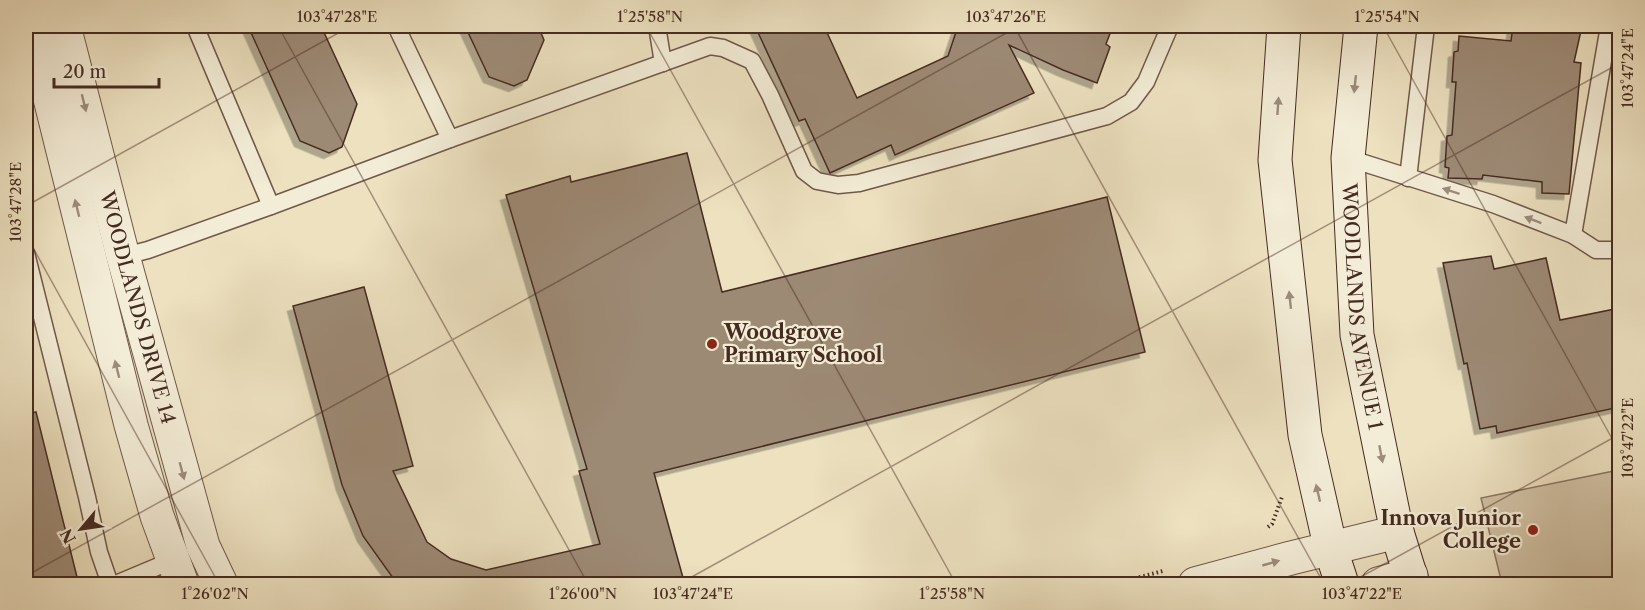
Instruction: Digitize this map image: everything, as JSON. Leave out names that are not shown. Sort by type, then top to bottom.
[{"type":"street","name":"WOODLANDS DRIVE 14","points":[[32,26],[131,425],[177,572]]},
{"type":"street","name":"WOODLANDS DRIVE 14","points":[[64,26],[123,256],[215,582]]},
{"type":"street","points":[[1284,26],[1275,160],[1305,435],[1331,550],[1342,585]]},
{"type":"street","name":"WOODLANDS AVENUE 1","points":[[1361,26],[1348,158],[1358,335],[1397,532],[1412,580]]},
{"type":"street","points":[[1195,585],[1397,532]]},
{"type":"street","points":[[1378,585],[1412,580]]},
{"type":"lane","points":[[195,26],[271,206]]},
{"type":"lane","points":[[396,26],[450,139]]},
{"type":"lane","points":[[657,26],[663,63]]},
{"type":"lane","points":[[91,264],[123,256],[271,206],[710,46],[723,48],[752,61],[804,171],[817,181],[838,185],[859,183],[1107,116],[1131,102],[1146,82],[1170,26]]},
{"type":"lane","points":[[1408,178],[1426,26]]},
{"type":"lane","points":[[1573,235],[1609,26]]},
{"type":"lane","points":[[1348,158],[1493,204],[1573,235],[1596,250],[1620,250]]},
{"type":"lane","points":[[26,254],[99,552],[110,585]]},
{"type":"lane","points":[[116,585],[177,572],[203,546]]},
{"type":"shaded area","points":[[1619,470],[1619,584],[1502,584],[1481,498]]},
{"type":"building","points":[[248,26],[321,26],[357,104],[342,147],[329,153],[300,141]]},
{"type":"building","points":[[465,26],[538,26],[544,40],[527,80],[514,86],[489,77]]},
{"type":"building","points":[[755,26],[824,26],[857,98],[948,56],[958,26],[1113,26],[1106,44],[1110,47],[1097,83],[1009,45],[1034,93],[895,155],[891,145],[830,173],[805,119],[799,121]]},
{"type":"building","points":[[1513,26],[1582,26],[1574,62],[1581,63],[1569,194],[1542,193],[1542,182],[1483,175],[1482,179],[1448,178],[1449,168],[1445,167],[1447,136],[1452,135],[1456,82],[1452,82],[1454,52],[1458,51],[1459,36],[1511,41]]},
{"type":"building","points":[[687,153],[722,292],[1107,197],[1145,352],[654,473],[685,585],[398,585],[363,536],[342,485],[293,306],[364,287],[413,466],[393,471],[427,542],[451,559],[486,570],[600,544],[579,471],[587,469],[506,195],[570,176],[571,182]]},
{"type":"building","points":[[1491,256],[1494,269],[1546,258],[1560,320],[1620,308],[1620,407],[1497,433],[1496,426],[1480,429],[1443,263]]},
{"type":"building","points":[[36,412],[79,585],[26,585],[26,414]]},
{"type":"place","name":"Woodgrove Primary School","points":[[712,344]]},
{"type":"place","name":"Innova Junior College","points":[[1533,530]]}]
